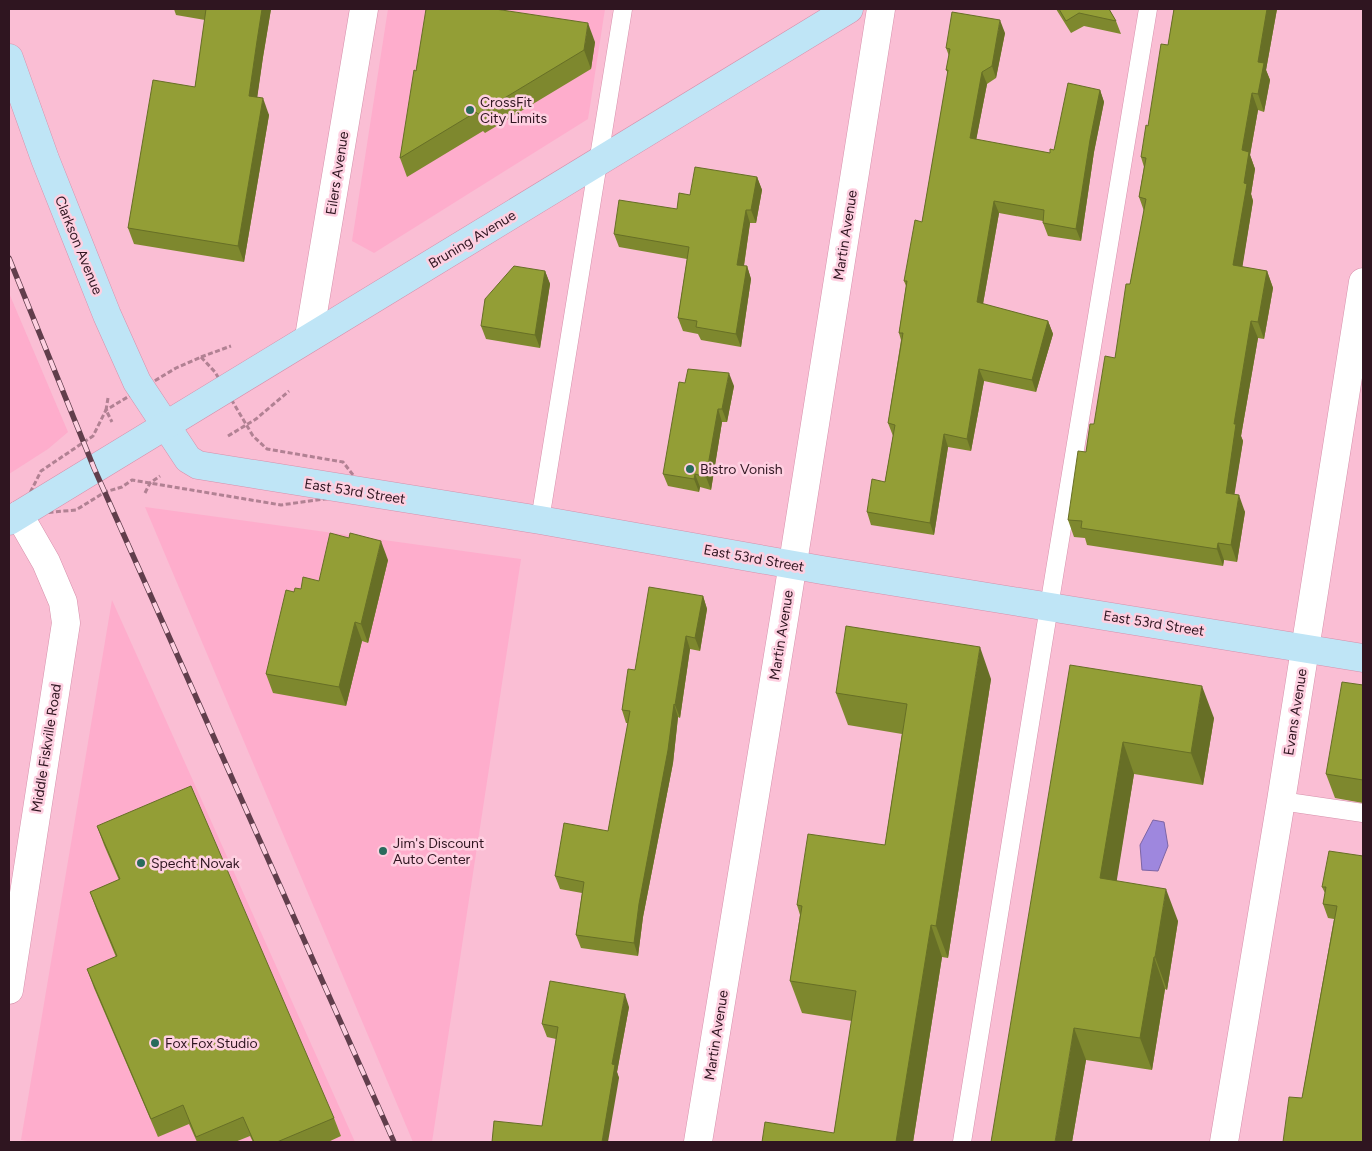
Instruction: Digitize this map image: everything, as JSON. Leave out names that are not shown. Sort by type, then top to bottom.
[{"type":"street","name":"Eilers Avenue","points":[[310,337],[364,9]]},
{"type":"street","name":"Bruning Avenue","points":[[14,518],[849,9]]},
{"type":"street","name":"Martin Avenue","points":[[698,1142],[880,9]]},
{"type":"street","name":"Clarkson Avenue","points":[[9,58],[29,118],[107,315],[141,389],[165,425]]},
{"type":"street","name":"Evans Avenue","points":[[1224,1142],[1281,800],[1363,282]]},
{"type":"street","name":"East 53rd Street","points":[[165,425],[188,459],[198,465],[540,520],[792,564],[1363,658]]},
{"type":"street","name":"Middle Fiskville Road","points":[[9,990],[66,623],[63,602],[49,570],[14,518]]},
{"type":"lane","points":[[540,520],[623,9]]},
{"type":"lane","points":[[962,1142],[1148,9]]},
{"type":"lane","points":[[1281,800],[1363,813]]},
{"type":"path","points":[[176,368],[202,357],[215,372]]},
{"type":"shaded area","points":[[388,9],[605,9],[588,119],[374,253],[352,241]]},
{"type":"shaded area","points":[[9,293],[68,432],[48,449],[9,474]]},
{"type":"shaded area","name":"Jim's Discount Auto Center","points":[[145,507],[521,559],[432,1142],[413,1142]]},
{"type":"shaded area","points":[[112,600],[355,1142],[34,1142],[21,1140]]},
{"type":"shaded area","points":[[1153,820],[1164,822],[1168,846],[1158,871],[1142,870],[1140,845]]},
{"type":"building","points":[[206,9],[262,9],[249,96],[263,98],[238,246],[128,228],[153,80],[195,87]]},
{"type":"building","name":"CrossFit City Limits","points":[[426,9],[495,9],[588,23],[584,50],[478,114],[476,112],[400,158]]},
{"type":"building","points":[[1059,9],[1109,9],[1116,21],[1079,13],[1066,21]]},
{"type":"building","points":[[1174,9],[1267,9],[1258,62],[1264,63],[1258,94],[1252,93],[1242,150],[1249,152],[1244,183],[1247,184],[1233,265],[1267,271],[1258,322],[1251,321],[1234,424],[1236,424],[1226,493],[1239,495],[1231,545],[1218,543],[1217,549],[1081,528],[1082,521],[1068,520],[1078,451],[1086,452],[1090,424],[1094,424],[1105,356],[1115,358],[1126,284],[1130,284],[1146,199],[1139,197],[1146,158],[1141,157],[1146,125],[1148,126],[1161,44],[1168,45]]},
{"type":"building","points":[[952,12],[1000,20],[992,66],[982,72],[970,138],[1050,153],[1050,149],[1054,150],[1068,83],[1100,90],[1076,229],[1043,223],[1044,210],[994,201],[977,302],[1048,321],[1032,380],[979,369],[967,439],[944,434],[930,523],[867,512],[872,479],[885,482],[895,425],[888,423],[903,333],[899,333],[907,281],[904,281],[915,220],[922,222],[948,70],[946,70],[950,49],[946,48]]},
{"type":"building","points":[[695,167],[757,177],[751,210],[746,210],[737,265],[747,266],[736,334],[696,327],[697,321],[678,318],[689,247],[614,234],[619,200],[677,209],[679,193],[690,195]]},
{"type":"building","points":[[514,266],[545,271],[535,335],[481,326],[485,299]]},
{"type":"building","points":[[688,369],[729,373],[722,409],[718,409],[706,477],[695,474],[694,479],[663,474],[679,382],[685,383]]},
{"type":"building","points":[[330,533],[349,538],[350,533],[381,541],[361,624],[355,622],[339,687],[266,674],[286,590],[294,592],[295,588],[301,589],[303,577],[319,581]]},
{"type":"building","points":[[649,587],[703,596],[695,638],[686,636],[668,750],[639,904],[634,943],[576,935],[584,882],[555,876],[564,823],[608,831],[630,711],[622,710],[628,669],[635,670]]},
{"type":"building","points":[[846,626],[980,647],[936,926],[931,925],[896,1142],[762,1142],[765,1122],[834,1133],[856,991],[790,981],[802,906],[797,905],[808,834],[885,845],[907,704],[836,693]]},
{"type":"building","points":[[1070,665],[1202,686],[1191,753],[1123,742],[1100,878],[1166,889],[1140,1038],[1074,1028],[1055,1142],[991,1142]]},
{"type":"building","points":[[1342,682],[1363,685],[1363,780],[1326,774]]},
{"type":"building","points":[[191,786],[334,1118],[277,1142],[254,1142],[243,1117],[196,1137],[183,1105],[151,1119],[87,969],[117,956],[90,892],[120,879],[97,826]]},
{"type":"building","points":[[1329,851],[1363,856],[1363,1142],[1283,1142],[1289,1097],[1302,1098],[1337,906],[1323,904],[1326,887],[1322,887]]},
{"type":"building","points":[[550,981],[625,994],[612,1064],[615,1065],[602,1142],[492,1142],[494,1121],[542,1126],[558,1027],[542,1024]]},
{"type":"railway","points":[[9,258],[94,468],[394,1142]]},
{"type":"place","name":"CrossFit City Limits","points":[[470,110]]},
{"type":"place","name":"Bistro Vonish","points":[[690,469]]},
{"type":"place","name":"Jim's Discount Auto Center","points":[[383,851]]},
{"type":"place","name":"Specht Novak","points":[[141,863]]},
{"type":"place","name":"Fox Fox Studio","points":[[155,1043]]}]
